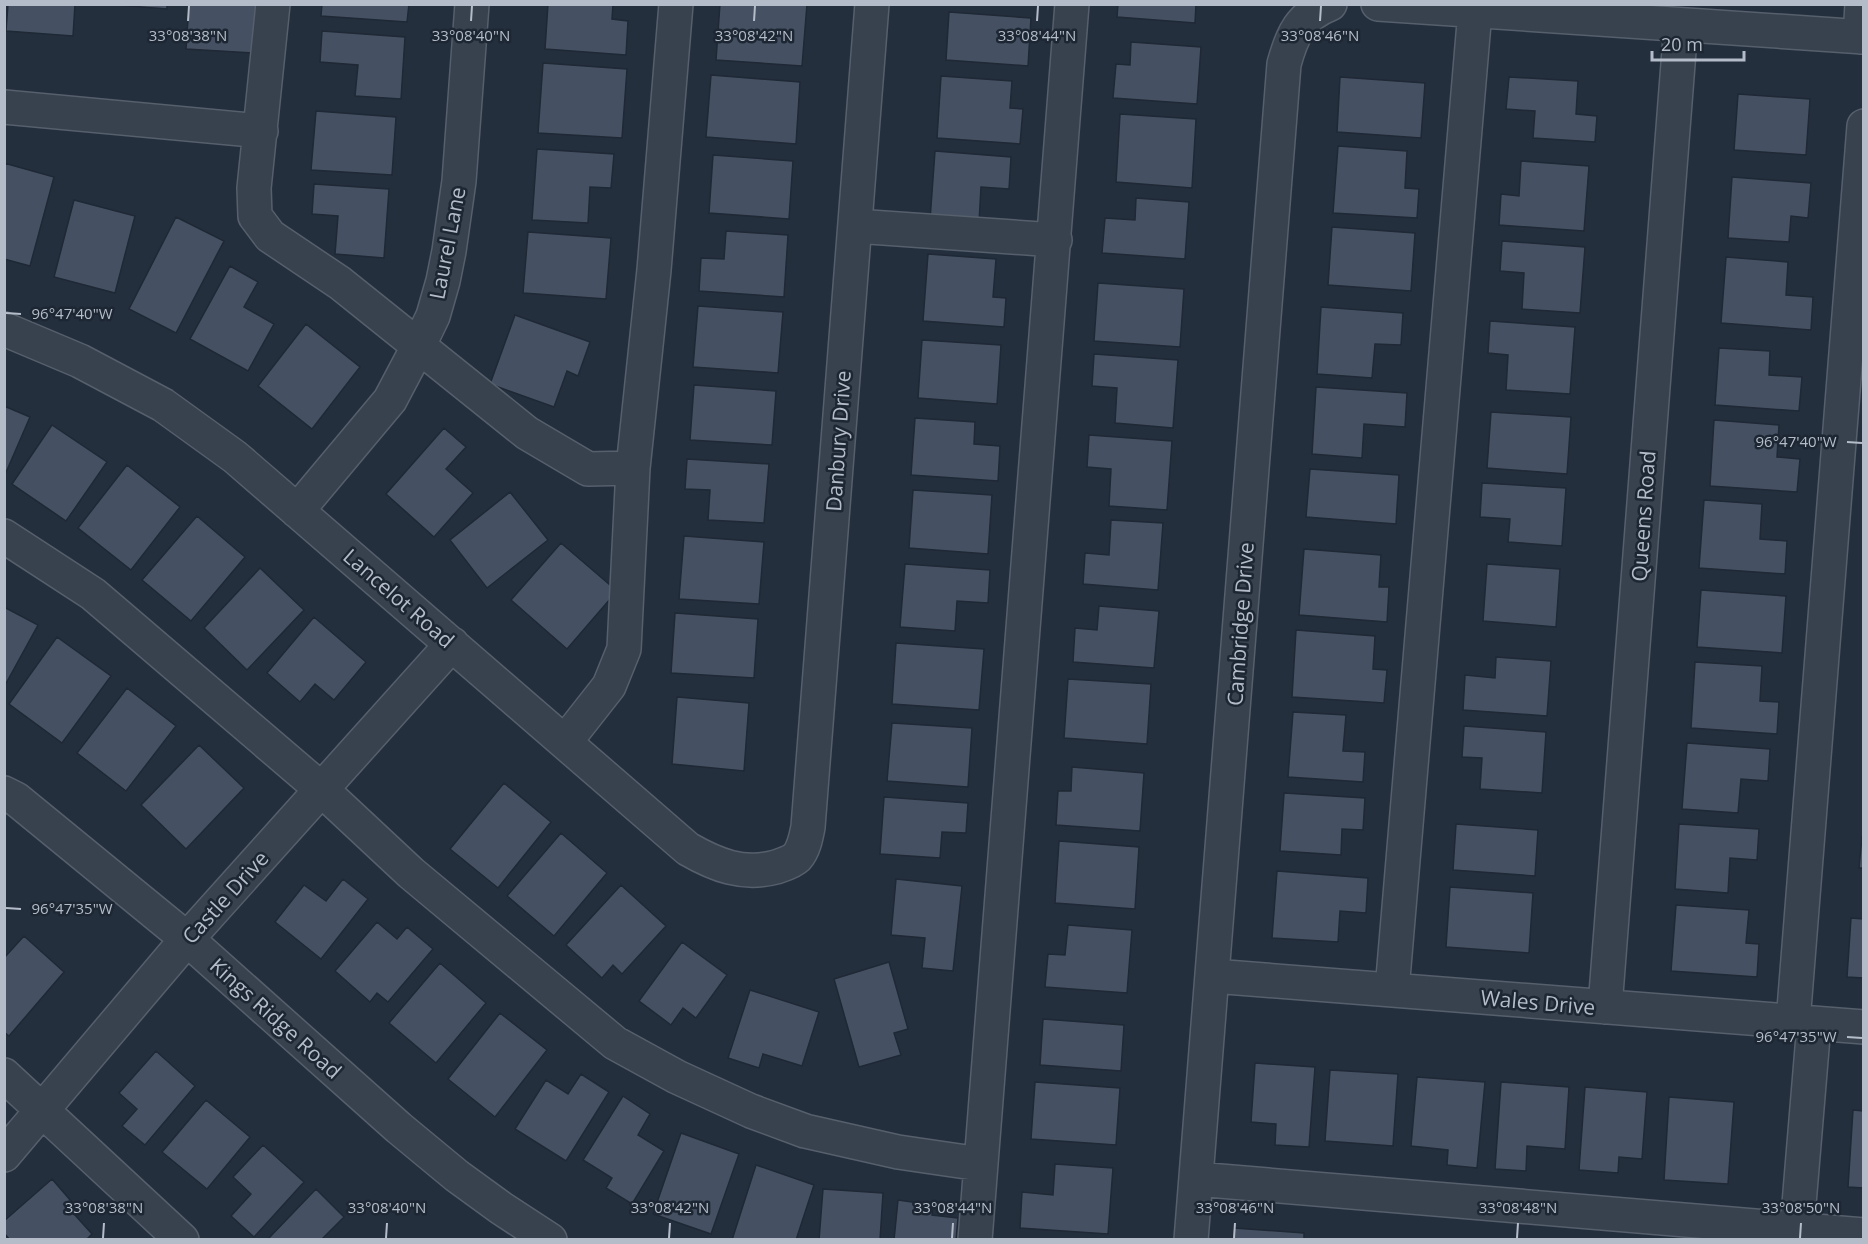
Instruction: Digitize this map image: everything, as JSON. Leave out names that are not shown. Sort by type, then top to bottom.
[{"type":"street","points":[[273,4],[254,188],[255,216],[270,236],[340,283],[527,433],[588,469],[633,468]]},
{"type":"street","name":"Laurel Lane","points":[[297,511],[390,400],[433,316],[449,251],[459,181],[472,4]]},
{"type":"street","points":[[565,742],[609,686],[624,649],[633,468],[654,270],[676,4]]},
{"type":"street","name":"Danbury Drive","points":[[781,865],[796,858],[804,846],[808,827],[872,4]]},
{"type":"street","points":[[975,1239],[1072,4]]},
{"type":"street","points":[[1378,4],[1862,37],[1862,4]]},
{"type":"street","name":"Cambridge Drive","points":[[1191,1239],[1284,64],[1290,43],[1298,27],[1320,10]]},
{"type":"street","points":[[1392,990],[1475,11]]},
{"type":"street","name":"Queens Road","points":[[1605,1007],[1681,25]]},
{"type":"street","points":[[4,107],[261,131]]},
{"type":"street","points":[[1797,1235],[1803,1023],[1863,126]]},
{"type":"street","points":[[855,226],[1055,240]]},
{"type":"street","name":"Lancelot Road","points":[[4,328],[80,361],[163,405],[235,457],[688,849],[704,858],[737,870],[762,871],[781,865]]},
{"type":"street","points":[[4,536],[93,594],[321,789],[411,873],[615,1043],[687,1082],[751,1111],[806,1131],[898,1152],[980,1164]]},
{"type":"street","name":"Castle Drive","points":[[4,1155],[187,939],[452,644]]},
{"type":"street","name":"Kings Ridge Road","points":[[4,793],[16,800],[187,939],[399,1128],[457,1176],[501,1208],[550,1239]]},
{"type":"street","name":"Wales Drive","points":[[1213,976],[1863,1027]]},
{"type":"street","points":[[4,1075],[182,1239]]},
{"type":"street","points":[[1196,1179],[1797,1235],[1863,1235]]},
{"type":"building","points":[[8,4],[75,4],[73,36],[6,31]]},
{"type":"building","points":[[104,4],[167,4],[167,9]]},
{"type":"building","points":[[189,4],[257,4],[253,53],[186,49]]},
{"type":"building","points":[[322,4],[409,4],[407,22],[321,16]]},
{"type":"building","points":[[548,4],[613,4],[612,19],[628,21],[626,55],[545,49]]},
{"type":"building","points":[[720,4],[807,4],[802,66],[716,60]]},
{"type":"building","points":[[1118,4],[1196,4],[1195,23],[1117,17]]},
{"type":"building","points":[[949,12],[1031,18],[1028,66],[946,60]]},
{"type":"building","points":[[322,31],[405,37],[401,99],[355,96],[358,65],[320,62]]},
{"type":"building","points":[[1131,42],[1201,47],[1197,104],[1113,98],[1116,64],[1130,65]]},
{"type":"building","points":[[543,63],[627,69],[622,138],[538,133]]},
{"type":"building","points":[[711,75],[800,82],[796,144],[706,137]]},
{"type":"building","points":[[941,76],[1012,81],[1010,108],[1023,109],[1020,144],[937,138]]},
{"type":"building","points":[[1340,77],[1425,83],[1421,138],[1337,132]]},
{"type":"building","points":[[1509,77],[1578,81],[1576,114],[1597,116],[1595,142],[1533,138],[1535,111],[1506,109]]},
{"type":"building","points":[[1738,94],[1810,99],[1806,155],[1734,150]]},
{"type":"building","points":[[316,111],[396,117],[392,175],[311,170]]},
{"type":"building","points":[[1120,114],[1196,119],[1192,188],[1116,182]]},
{"type":"building","points":[[1338,146],[1407,151],[1405,188],[1419,189],[1417,218],[1333,213]]},
{"type":"building","points":[[537,149],[614,154],[611,188],[590,187],[588,223],[532,220]]},
{"type":"building","points":[[935,151],[1011,157],[1009,189],[981,187],[979,223],[930,220]]},
{"type":"building","points":[[713,155],[793,161],[789,219],[709,213]]},
{"type":"building","points":[[1521,161],[1589,166],[1584,231],[1499,225],[1501,194],[1519,196]]},
{"type":"building","points":[[4,163],[54,177],[30,266],[4,259]]},
{"type":"building","points":[[1732,177],[1811,183],[1808,218],[1791,216],[1789,242],[1728,238]]},
{"type":"building","points":[[314,184],[389,189],[384,258],[335,254],[338,216],[312,214]]},
{"type":"building","points":[[1136,198],[1189,202],[1185,259],[1102,253],[1105,218],[1135,220]]},
{"type":"building","points":[[74,200],[135,216],[115,293],[54,277]]},
{"type":"building","points":[[176,217],[224,241],[176,333],[129,309]]},
{"type":"building","points":[[1332,227],[1415,233],[1411,291],[1328,285]]},
{"type":"building","points":[[726,231],[788,235],[784,297],[699,291],[701,258],[724,259]]},
{"type":"building","points":[[528,232],[611,238],[606,299],[523,293]]},
{"type":"building","points":[[1502,241],[1585,247],[1580,313],[1522,309],[1524,273],[1500,271]]},
{"type":"building","points":[[928,254],[996,259],[993,297],[1006,298],[1004,327],[923,321]]},
{"type":"building","points":[[1726,257],[1788,262],[1786,295],[1813,297],[1811,330],[1721,323]]},
{"type":"building","points":[[230,266],[258,282],[244,307],[274,324],[248,371],[190,339]]},
{"type":"building","points":[[1098,283],[1184,289],[1180,347],[1094,341]]},
{"type":"building","points":[[698,306],[783,312],[778,373],[693,367]]},
{"type":"building","points":[[1321,307],[1403,313],[1401,345],[1375,344],[1372,378],[1317,374]]},
{"type":"building","points":[[515,315],[590,342],[578,376],[567,371],[554,407],[490,384]]},
{"type":"building","points":[[1490,321],[1575,327],[1570,394],[1506,390],[1508,355],[1488,353]]},
{"type":"building","points":[[306,324],[360,367],[312,429],[258,386]]},
{"type":"building","points":[[922,340],[1001,345],[997,404],[918,398]]},
{"type":"building","points":[[1719,348],[1770,351],[1769,375],[1802,377],[1799,411],[1715,405]]},
{"type":"building","points":[[1094,354],[1178,360],[1173,428],[1115,423],[1117,388],[1092,386]]},
{"type":"building","points":[[694,385],[776,391],[772,445],[690,440]]},
{"type":"building","points":[[1316,387],[1407,393],[1405,427],[1364,424],[1362,458],[1312,454]]},
{"type":"building","points":[[4,406],[30,417],[4,477]]},
{"type":"building","points":[[1491,412],[1571,417],[1567,474],[1487,468]]},
{"type":"building","points":[[915,418],[975,422],[974,444],[1000,446],[998,481],[911,475]]},
{"type":"building","points":[[1714,420],[1779,425],[1777,457],[1800,459],[1797,492],[1710,486]]},
{"type":"building","points":[[52,425],[107,462],[66,521],[12,484]]},
{"type":"building","points":[[444,428],[466,447],[446,469],[473,493],[434,537],[386,494]]},
{"type":"building","points":[[1089,435],[1172,441],[1167,510],[1109,506],[1111,469],[1087,467]]},
{"type":"building","points":[[687,459],[769,464],[764,523],[708,520],[710,490],[685,489]]},
{"type":"building","points":[[127,465],[180,507],[131,570],[78,528]]},
{"type":"building","points":[[1310,469],[1399,475],[1396,524],[1306,517]]},
{"type":"building","points":[[1482,483],[1566,488],[1562,546],[1508,542],[1510,519],[1480,517]]},
{"type":"building","points":[[913,490],[992,495],[988,554],[909,548]]},
{"type":"building","points":[[510,492],[548,540],[487,588],[450,540]]},
{"type":"building","points":[[1704,500],[1762,504],[1760,539],[1787,541],[1785,574],[1699,568]]},
{"type":"building","points":[[197,516],[245,557],[191,621],[142,580]]},
{"type":"building","points":[[1111,520],[1163,523],[1158,590],[1083,584],[1085,553],[1109,555]]},
{"type":"building","points":[[684,536],[764,542],[759,604],[679,599]]},
{"type":"building","points":[[561,543],[617,591],[567,649],[511,600]]},
{"type":"building","points":[[1304,549],[1381,555],[1379,587],[1389,587],[1387,622],[1299,615]]},
{"type":"building","points":[[905,564],[990,570],[988,603],[957,601],[955,631],[900,627]]},
{"type":"building","points":[[1487,564],[1560,569],[1556,627],[1483,621]]},
{"type":"building","points":[[260,568],[304,610],[247,670],[204,628]]},
{"type":"building","points":[[1701,590],[1786,596],[1782,653],[1697,647]]},
{"type":"building","points":[[1099,606],[1159,611],[1154,668],[1073,662],[1075,628],[1097,630]]},
{"type":"building","points":[[4,607],[38,625],[4,687]]},
{"type":"building","points":[[675,613],[758,619],[754,678],[671,673]]},
{"type":"building","points":[[314,617],[366,662],[334,700],[315,684],[300,702],[267,673]]},
{"type":"building","points":[[1296,630],[1375,636],[1373,669],[1387,670],[1384,703],[1292,697]]},
{"type":"building","points":[[57,637],[111,676],[62,743],[9,704]]},
{"type":"building","points":[[896,643],[984,649],[979,710],[892,704]]},
{"type":"building","points":[[1496,657],[1551,661],[1547,716],[1463,710],[1465,675],[1495,678]]},
{"type":"building","points":[[1695,662],[1762,666],[1760,701],[1779,702],[1777,734],[1691,728]]},
{"type":"building","points":[[1068,679],[1151,684],[1147,744],[1064,738]]},
{"type":"building","points":[[127,688],[176,726],[126,791],[77,753]]},
{"type":"building","points":[[677,697],[749,703],[744,771],[672,764]]},
{"type":"building","points":[[1293,712],[1346,715],[1343,751],[1365,752],[1363,782],[1288,777]]},
{"type":"building","points":[[892,723],[972,728],[968,787],[887,781]]},
{"type":"building","points":[[1464,726],[1546,732],[1542,793],[1480,789],[1482,758],[1462,757]]},
{"type":"building","points":[[1687,743],[1770,749],[1768,781],[1741,779],[1738,813],[1682,809]]},
{"type":"building","points":[[199,745],[244,788],[186,849],[141,805]]},
{"type":"building","points":[[1072,767],[1144,773],[1140,831],[1056,825],[1058,791],[1071,791]]},
{"type":"building","points":[[504,783],[551,822],[498,888],[450,849]]},
{"type":"building","points":[[1284,793],[1365,798],[1363,830],[1342,829],[1341,855],[1280,851]]},
{"type":"building","points":[[884,797],[968,803],[966,833],[942,832],[940,858],[880,854]]},
{"type":"building","points":[[1456,824],[1538,830],[1535,876],[1453,870]]},
{"type":"building","points":[[1679,824],[1759,829],[1757,860],[1730,858],[1728,893],[1675,889]]},
{"type":"building","points":[[561,833],[607,873],[554,936],[507,896]]},
{"type":"building","points":[[1862,837],[1864,837],[1864,868],[1859,868]]},
{"type":"building","points":[[1059,841],[1139,847],[1135,909],[1055,903]]},
{"type":"building","points":[[1277,871],[1368,878],[1366,913],[1340,911],[1338,942],[1272,938]]},
{"type":"building","points":[[343,879],[368,899],[321,959],[275,922],[304,885],[326,901]]},
{"type":"building","points":[[896,879],[962,886],[953,971],[922,968],[925,938],[891,935]]},
{"type":"building","points":[[621,885],[666,926],[622,974],[613,965],[602,978],[566,945]]},
{"type":"building","points":[[1450,887],[1533,893],[1529,953],[1446,947]]},
{"type":"building","points":[[1676,905],[1749,910],[1746,943],[1759,944],[1757,977],[1671,971]]},
{"type":"building","points":[[1851,918],[1864,919],[1864,978],[1847,977]]},
{"type":"building","points":[[377,922],[397,939],[407,927],[433,949],[388,1002],[377,993],[370,1002],[335,971]]},
{"type":"building","points":[[1068,925],[1132,930],[1127,993],[1045,987],[1048,954],[1065,955]]},
{"type":"building","points":[[24,936],[64,972],[9,1036],[4,1032],[4,958]]},
{"type":"building","points":[[682,942],[727,975],[696,1018],[683,1008],[671,1025],[639,1001]]},
{"type":"building","points":[[889,962],[908,1029],[894,1033],[901,1055],[859,1067],[834,979]]},
{"type":"building","points":[[440,963],[486,1003],[436,1063],[389,1023]]},
{"type":"building","points":[[750,990],[819,1012],[802,1066],[763,1054],[759,1068],[728,1058]]},
{"type":"building","points":[[500,1013],[547,1050],[495,1117],[448,1079]]},
{"type":"building","points":[[1043,1019],[1124,1025],[1121,1071],[1040,1065]]},
{"type":"building","points":[[156,1051],[195,1086],[145,1145],[122,1126],[137,1109],[119,1093]]},
{"type":"building","points":[[1255,1063],[1315,1067],[1309,1147],[1275,1145],[1276,1124],[1251,1122]]},
{"type":"building","points":[[1330,1070],[1398,1074],[1393,1146],[1325,1141]]},
{"type":"building","points":[[581,1074],[609,1092],[566,1161],[515,1129],[546,1080],[568,1094]]},
{"type":"building","points":[[1417,1077],[1485,1082],[1477,1168],[1447,1165],[1448,1150],[1411,1146]]},
{"type":"building","points":[[1035,1082],[1120,1088],[1116,1145],[1031,1139]]},
{"type":"building","points":[[1501,1082],[1569,1087],[1565,1149],[1527,1146],[1526,1171],[1495,1169]]},
{"type":"building","points":[[1585,1087],[1647,1092],[1642,1159],[1619,1157],[1618,1173],[1579,1170]]},
{"type":"building","points":[[623,1096],[650,1114],[638,1135],[664,1151],[632,1204],[606,1188],[612,1178],[583,1160]]},
{"type":"building","points":[[1669,1097],[1734,1102],[1728,1184],[1664,1180]]},
{"type":"building","points":[[206,1100],[250,1137],[207,1189],[162,1152]]},
{"type":"building","points":[[1853,1110],[1864,1111],[1864,1188],[1848,1187]]},
{"type":"building","points":[[681,1133],[739,1154],[711,1234],[653,1214]]},
{"type":"building","points":[[263,1145],[304,1182],[254,1237],[231,1216],[251,1194],[233,1177]]},
{"type":"building","points":[[1055,1164],[1113,1168],[1108,1234],[1020,1228],[1022,1192],[1053,1195]]},
{"type":"building","points":[[756,1165],[814,1185],[796,1240],[732,1240]]},
{"type":"building","points":[[52,1179],[71,1201],[66,1205],[92,1234],[86,1240],[10,1240],[4,1233],[4,1221]]},
{"type":"building","points":[[316,1189],[344,1217],[321,1240],[267,1240]]},
{"type":"building","points":[[823,1189],[883,1193],[880,1240],[819,1240]]},
{"type":"building","points":[[898,1200],[933,1205],[932,1215],[958,1218],[956,1240],[894,1240]]},
{"type":"building","points":[[1234,1228],[1304,1233],[1304,1240],[1233,1240]]}]
